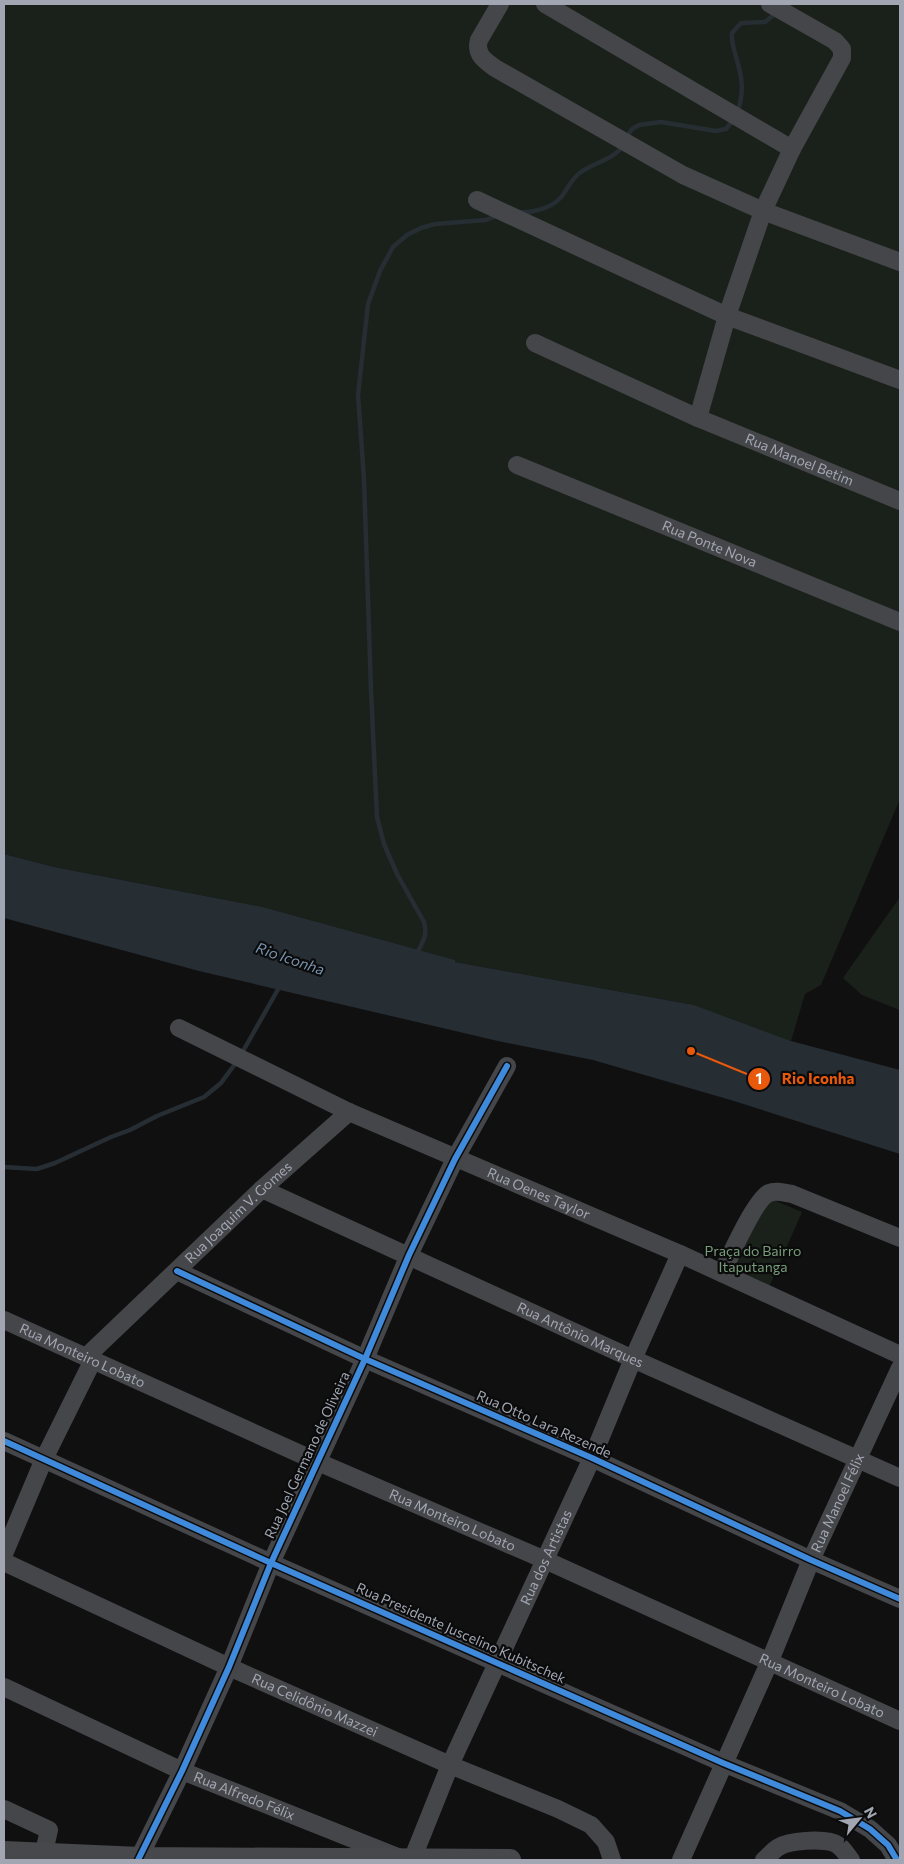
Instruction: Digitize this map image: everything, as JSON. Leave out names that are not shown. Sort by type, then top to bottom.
[{"type":"main road","points":[[4,1852],[44,1852],[141,1859],[510,1860]]},
{"type":"street","points":[[500,4],[477,46],[478,53],[494,68],[683,175],[763,210],[900,262]]},
{"type":"street","points":[[545,4],[792,149]]},
{"type":"street","points":[[698,418],[728,316],[763,210],[792,149],[842,58],[841,45],[836,41],[770,4]]},
{"type":"street","points":[[477,200],[728,316],[900,380]]},
{"type":"street","name":"Rua Manoel Betim","points":[[535,343],[698,418],[900,501]]},
{"type":"street","name":"Rua Ponte Nova","points":[[517,465],[900,622]]},
{"type":"street","name":"Rua Oenes Taylor","points":[[180,1028],[349,1112],[680,1254],[900,1355]]},
{"type":"street","name":"Rua Joel Germano de Oliveira","points":[[141,1859],[229,1666],[271,1563],[365,1359],[408,1255],[455,1159],[508,1066]]},
{"type":"street","name":"Rua Joaquim V. Gomes","points":[[4,1554],[89,1359],[262,1189],[349,1112]]},
{"type":"street","name":"Rua Antônio Marques","points":[[262,1189],[633,1359],[900,1478]]},
{"type":"street","points":[[722,1273],[759,1202],[769,1192],[778,1191],[792,1194],[900,1238]]},
{"type":"street","name":"Rua dos Artistas","points":[[412,1860],[450,1764],[592,1458],[633,1359],[680,1254]]},
{"type":"street","name":"Rua Otto Lara Rezende","points":[[177,1271],[365,1359],[592,1458],[900,1600]]},
{"type":"street","name":"Rua Monteiro Lobato","points":[[4,1320],[318,1462],[545,1560],[900,1721]]},
{"type":"street","name":"Rua Manoel Félix","points":[[681,1860],[769,1663],[811,1560],[900,1368]]},
{"type":"street","name":"Rua Presidente Juscelino Kubitschek","points":[[4,1441],[271,1563],[723,1763],[840,1811],[870,1829],[888,1845],[897,1860]]},
{"type":"street","name":"Rua Celidônio Mazzei","points":[[4,1562],[229,1666],[591,1825],[606,1842],[612,1860]]},
{"type":"street","name":"Rua Alfredo Félix","points":[[4,1687],[182,1771],[405,1860]]},
{"type":"street","points":[[4,1809],[49,1830],[44,1852]]},
{"type":"street","points":[[764,1860],[778,1847],[792,1842],[814,1841],[834,1844],[844,1851],[850,1860]]},
{"type":"green space","points":[[4,4],[900,4],[900,799],[821,985],[805,994],[791,1041],[694,1005],[455,962],[454,960],[263,907],[54,867],[4,854]]},
{"type":"green space","points":[[900,897],[900,1010],[862,995],[843,978]]},
{"type":"green space","name":"Praça do Bairro Itaputanga","points":[[759,1194],[802,1212],[766,1294],[715,1274]]},
{"type":"water","points":[[4,854],[54,867],[263,907],[455,960],[455,962],[694,1005],[791,1041],[900,1070],[900,1154],[734,1101],[593,1060],[498,1041],[199,971],[4,918]]},
{"type":"waterway","points":[[737,112],[740,105],[742,84],[732,42],[732,33],[741,23],[765,22],[776,13]]},
{"type":"waterway","points":[[626,138],[632,129],[639,125],[661,122],[716,131],[726,129],[734,119]]},
{"type":"waterway","points":[[519,212],[536,211],[553,204],[562,196],[578,174],[615,154],[624,145]]},
{"type":"waterway","points":[[416,955],[425,935],[424,922],[397,874],[384,844],[377,817],[364,479],[358,395],[368,304],[380,271],[393,247],[407,235],[435,224],[486,220],[499,215]]},
{"type":"waterway","points":[[242,1053],[281,984]]},
{"type":"waterway","points":[[4,1167],[37,1169],[55,1163],[157,1116],[204,1097],[221,1083],[238,1060]]},
{"type":"cycle path","points":[[138,1860],[182,1771],[229,1667],[271,1563],[365,1359],[409,1255],[455,1159],[507,1066]]},
{"type":"cycle path","points":[[177,1271],[365,1359],[592,1458],[811,1560],[900,1599]]},
{"type":"cycle path","points":[[4,1441],[271,1563],[723,1763],[840,1811],[870,1829],[888,1845],[897,1860]]},
{"type":"place","name":"Rio Iconha","points":[[691,1051]]}]
